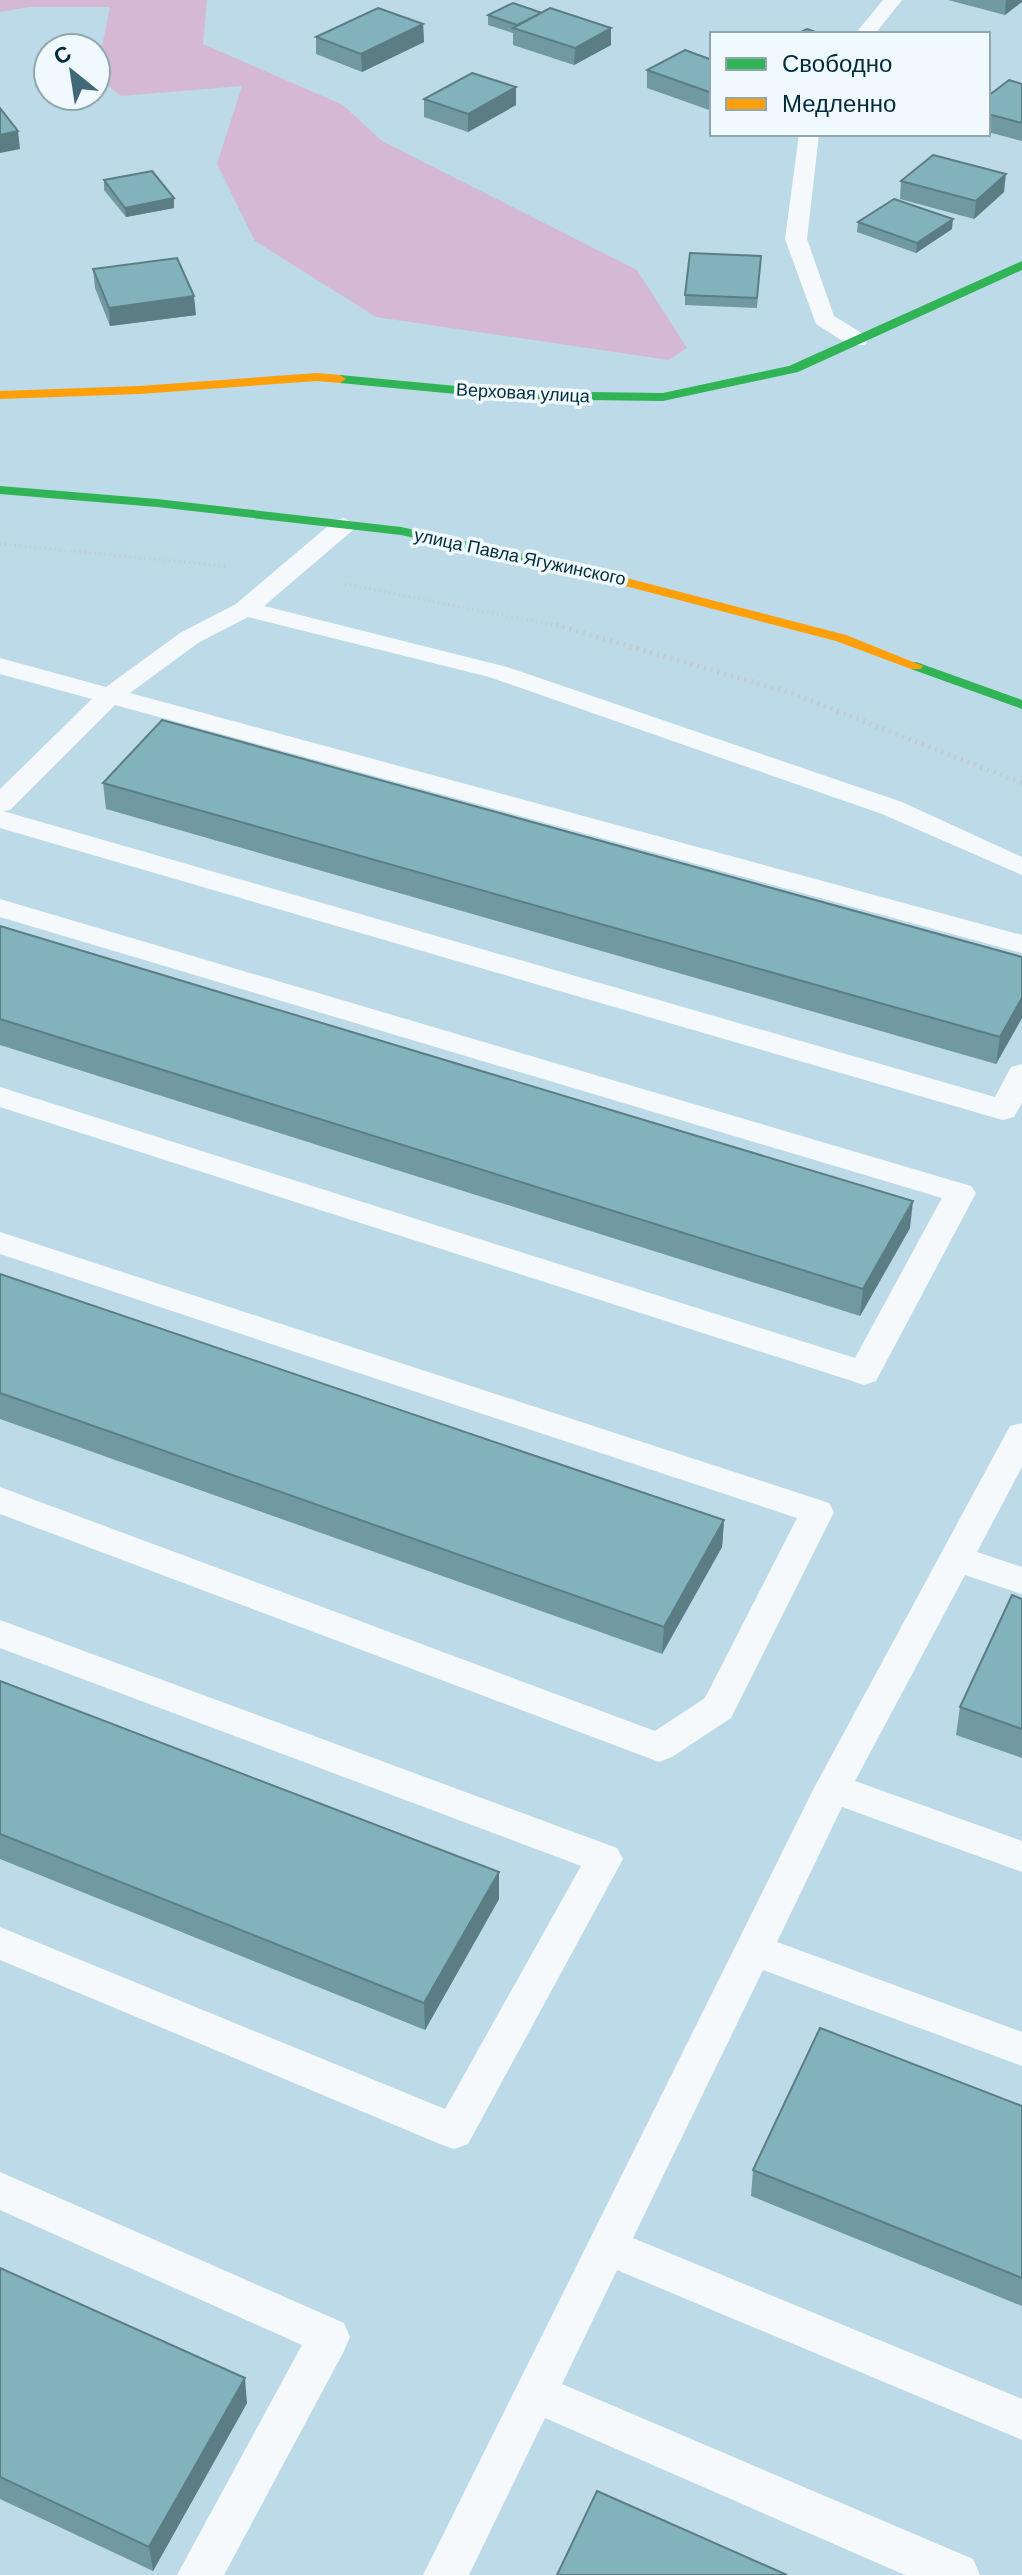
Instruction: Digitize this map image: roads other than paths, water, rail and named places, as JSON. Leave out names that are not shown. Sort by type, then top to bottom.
[{"type":"street","name":"Верховая улица","points":[[0,395],[139,390],[317,377],[509,395],[663,397],[793,369],[1022,265]]},
{"type":"street","name":"улица Павла Ягужинского","points":[[0,490],[157,503],[401,531],[652,587],[841,638],[1022,705]]},
{"type":"lane","points":[[867,32],[893,0]]},
{"type":"lane","points":[[809,136],[796,239],[824,319],[857,340]]},
{"type":"lane","points":[[0,804],[111,695],[189,638],[245,609],[344,525]]},
{"type":"lane","points":[[245,609],[498,672],[892,808],[1022,867]]},
{"type":"lane","points":[[0,666],[1022,944]]},
{"type":"lane","points":[[0,819],[1003,1110],[1022,1074]]},
{"type":"lane","points":[[0,908],[960,1193],[864,1373],[0,1097]]},
{"type":"lane","points":[[0,1243],[817,1512],[718,1708],[659,1747],[0,1500]]},
{"type":"lane","points":[[446,2575],[833,1788],[954,1558],[1018,1452]]},
{"type":"lane","points":[[954,1558],[1022,1581]]},
{"type":"lane","points":[[0,1634],[604,1859],[454,2131],[0,1943]]},
{"type":"lane","points":[[833,1788],[1022,1857]]},
{"type":"lane","points":[[755,1950],[1022,2049]]},
{"type":"lane","points":[[0,2190],[329,2337],[200,2575]]},
{"type":"lane","points":[[608,2247],[1022,2420]]},
{"type":"lane","points":[[535,2393],[957,2575]]}]
